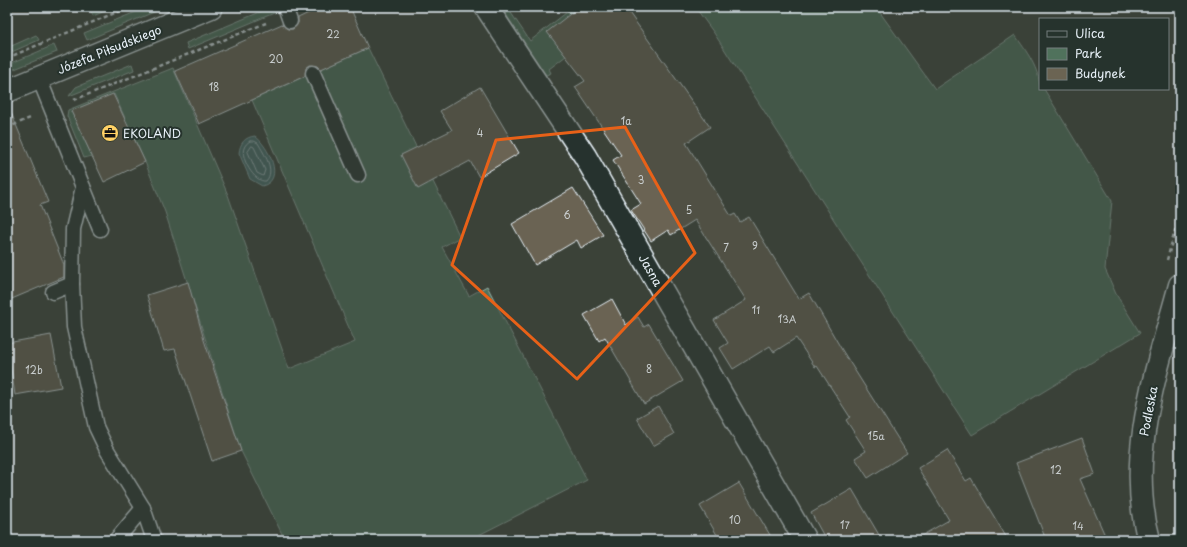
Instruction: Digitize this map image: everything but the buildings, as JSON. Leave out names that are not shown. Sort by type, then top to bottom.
[{"type":"street","name":"Józefa Piłsudskiego","points":[[7,91],[211,7]]},
{"type":"street","name":"Jasna","points":[[486,7],[585,156],[805,540]]},
{"type":"street","name":"Podleska","points":[[1149,540],[1140,489],[1143,435],[1154,380],[1180,285]]},
{"type":"lane","points":[[313,73],[358,175]]},
{"type":"lane","points":[[39,78],[100,229]]},
{"type":"lane","points":[[83,187],[73,229],[72,284],[74,327],[96,427],[143,508],[154,540]]},
{"type":"lane","points":[[53,292],[72,284]]},
{"type":"lane","points":[[116,540],[143,508]]},
{"type":"path","points":[[7,58],[123,8],[129,7]]},
{"type":"path","points":[[7,128],[288,14]]},
{"type":"highlighted area","points":[[625,127],[695,253],[577,379],[452,265],[496,140]]},
{"type":"green space","points":[[89,7],[115,7],[93,16]]},
{"type":"green space","points":[[148,7],[166,7],[87,40],[84,33]]},
{"type":"green space","points":[[272,7],[278,7],[279,11],[188,49],[186,43]]},
{"type":"green space","points":[[501,7],[507,7],[530,41],[571,9],[592,36],[549,69],[551,73],[546,75]]},
{"type":"green space","points":[[695,7],[876,7],[935,89],[1015,35],[1035,67],[1038,74],[1039,90],[1045,90],[1112,201],[1105,269],[1116,294],[1140,333],[972,435],[714,33]]},
{"type":"green space","points":[[36,35],[39,40],[7,54],[7,48]]},
{"type":"green space","points":[[54,45],[57,52],[7,72],[7,65]]},
{"type":"green space","points":[[368,48],[460,237],[442,247],[469,296],[487,286],[587,480],[469,540],[285,540],[241,451],[165,212],[145,162],[114,94],[71,111],[92,156],[84,158],[67,116],[68,110],[173,68],[228,195],[289,369],[355,342],[252,100]]},
{"type":"green space","points":[[132,64],[134,70],[69,96],[76,87]]},
{"type":"water","points":[[255,136],[265,147],[274,170],[273,177],[269,183],[262,186],[250,179],[239,153],[244,141]]},
{"type":"place","name":"EKOLAND","points":[[110,133]]}]
